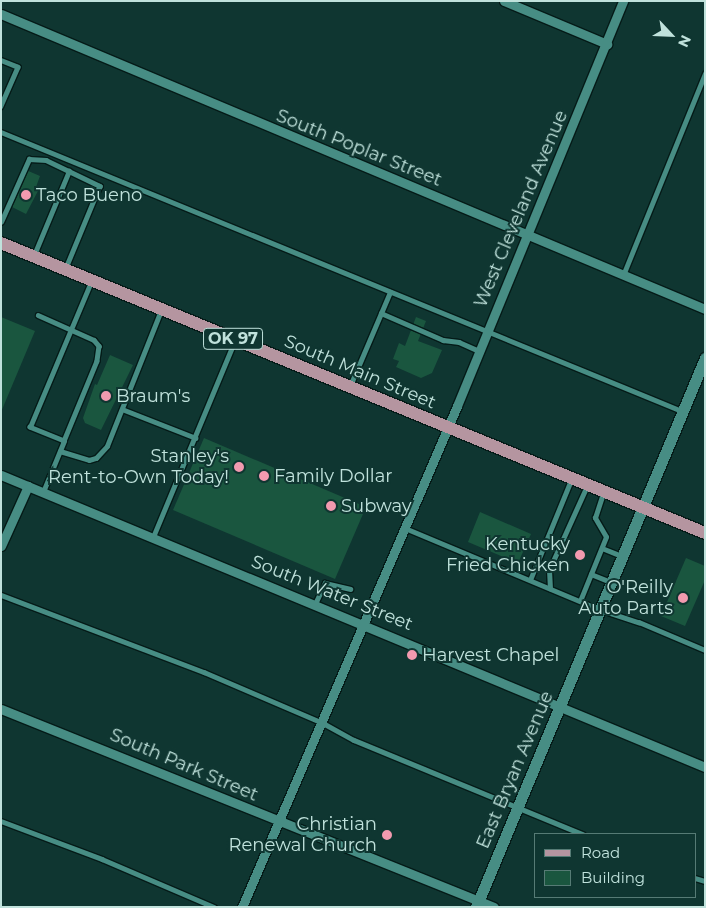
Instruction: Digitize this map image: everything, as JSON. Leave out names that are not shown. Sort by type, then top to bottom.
[{"type":"main road","name":"South Main Street","points":[[1,243],[705,533]]},
{"type":"street","points":[[504,1],[607,44]]},
{"type":"street","name":"West Cleveland Avenue","points":[[242,907],[448,428],[607,44],[623,1]]},
{"type":"street","name":"South Poplar Street","points":[[1,14],[527,235],[624,273],[705,309]]},
{"type":"street","name":"East Bryan Avenue","points":[[477,904],[705,358]]},
{"type":"street","name":"South Water Street","points":[[1,475],[705,767]]},
{"type":"street","points":[[1,546],[28,486]]},
{"type":"street","name":"South Park Street","points":[[1,709],[477,904],[494,907]]},
{"type":"lane","points":[[1,60],[18,67],[1,106]]},
{"type":"lane","points":[[624,273],[705,74]]},
{"type":"lane","points":[[1,132],[683,412]]},
{"type":"lane","points":[[1,222],[30,159],[46,160],[100,188],[65,269]]},
{"type":"lane","points":[[33,256],[69,171]]},
{"type":"lane","points":[[64,441],[30,427],[92,280]]},
{"type":"lane","points":[[349,387],[390,292]]},
{"type":"lane","points":[[60,451],[89,460],[96,458],[107,446],[162,309]]},
{"type":"lane","points":[[381,313],[443,340],[459,342],[479,351]]},
{"type":"lane","points":[[38,315],[94,340],[100,352],[43,492]]},
{"type":"lane","points":[[153,537],[196,438],[235,340]]},
{"type":"lane","points":[[122,409],[196,438]]},
{"type":"lane","points":[[530,580],[572,479]]},
{"type":"lane","points":[[550,589],[552,564],[587,485]]},
{"type":"lane","points":[[580,602],[602,548],[605,532],[595,514],[604,492]]},
{"type":"lane","points":[[404,527],[580,602],[639,622],[705,650]]},
{"type":"lane","points":[[602,548],[623,557]]},
{"type":"lane","points":[[592,574],[613,582]]},
{"type":"lane","points":[[315,604],[325,583],[350,589]]},
{"type":"lane","points":[[1,596],[204,672],[323,722],[354,740],[516,809],[579,833]]},
{"type":"lane","points":[[1,821],[102,859],[214,907]]},
{"type":"building","name":"Taco Bueno","points":[[26,170],[40,176],[36,187],[39,189],[26,214],[10,206]]},
{"type":"building","points":[[1,317],[35,331],[1,412]]},
{"type":"building","points":[[416,317],[426,321],[418,341],[442,350],[432,373],[421,378],[396,367],[399,361],[393,359],[399,343],[405,346]]},
{"type":"building","name":"Braum's","points":[[110,355],[133,365],[101,430],[85,423],[83,418],[95,384],[97,385]]},
{"type":"building","points":[[204,438],[366,507],[335,579],[173,510]]},
{"type":"building","points":[[480,512],[531,534],[518,563],[468,542]]},
{"type":"building","name":"O'Reilly Auto Parts","points":[[686,558],[705,566],[705,580],[685,626],[661,616]]},
{"type":"place","name":"Taco Bueno","points":[[26,195]]},
{"type":"place","name":"Braum's","points":[[106,396]]},
{"type":"place","name":"Stanley's Rent-to-Own Today!","points":[[239,467]]},
{"type":"place","name":"Family Dollar","points":[[264,476]]},
{"type":"place","name":"Subway","points":[[331,506]]},
{"type":"place","name":"Kentucky Fried Chicken","points":[[580,555]]},
{"type":"place","name":"O'Reilly Auto Parts","points":[[683,598]]},
{"type":"place","name":"Harvest Chapel","points":[[412,655]]},
{"type":"place","name":"Christian Renewal Church","points":[[387,835]]}]
